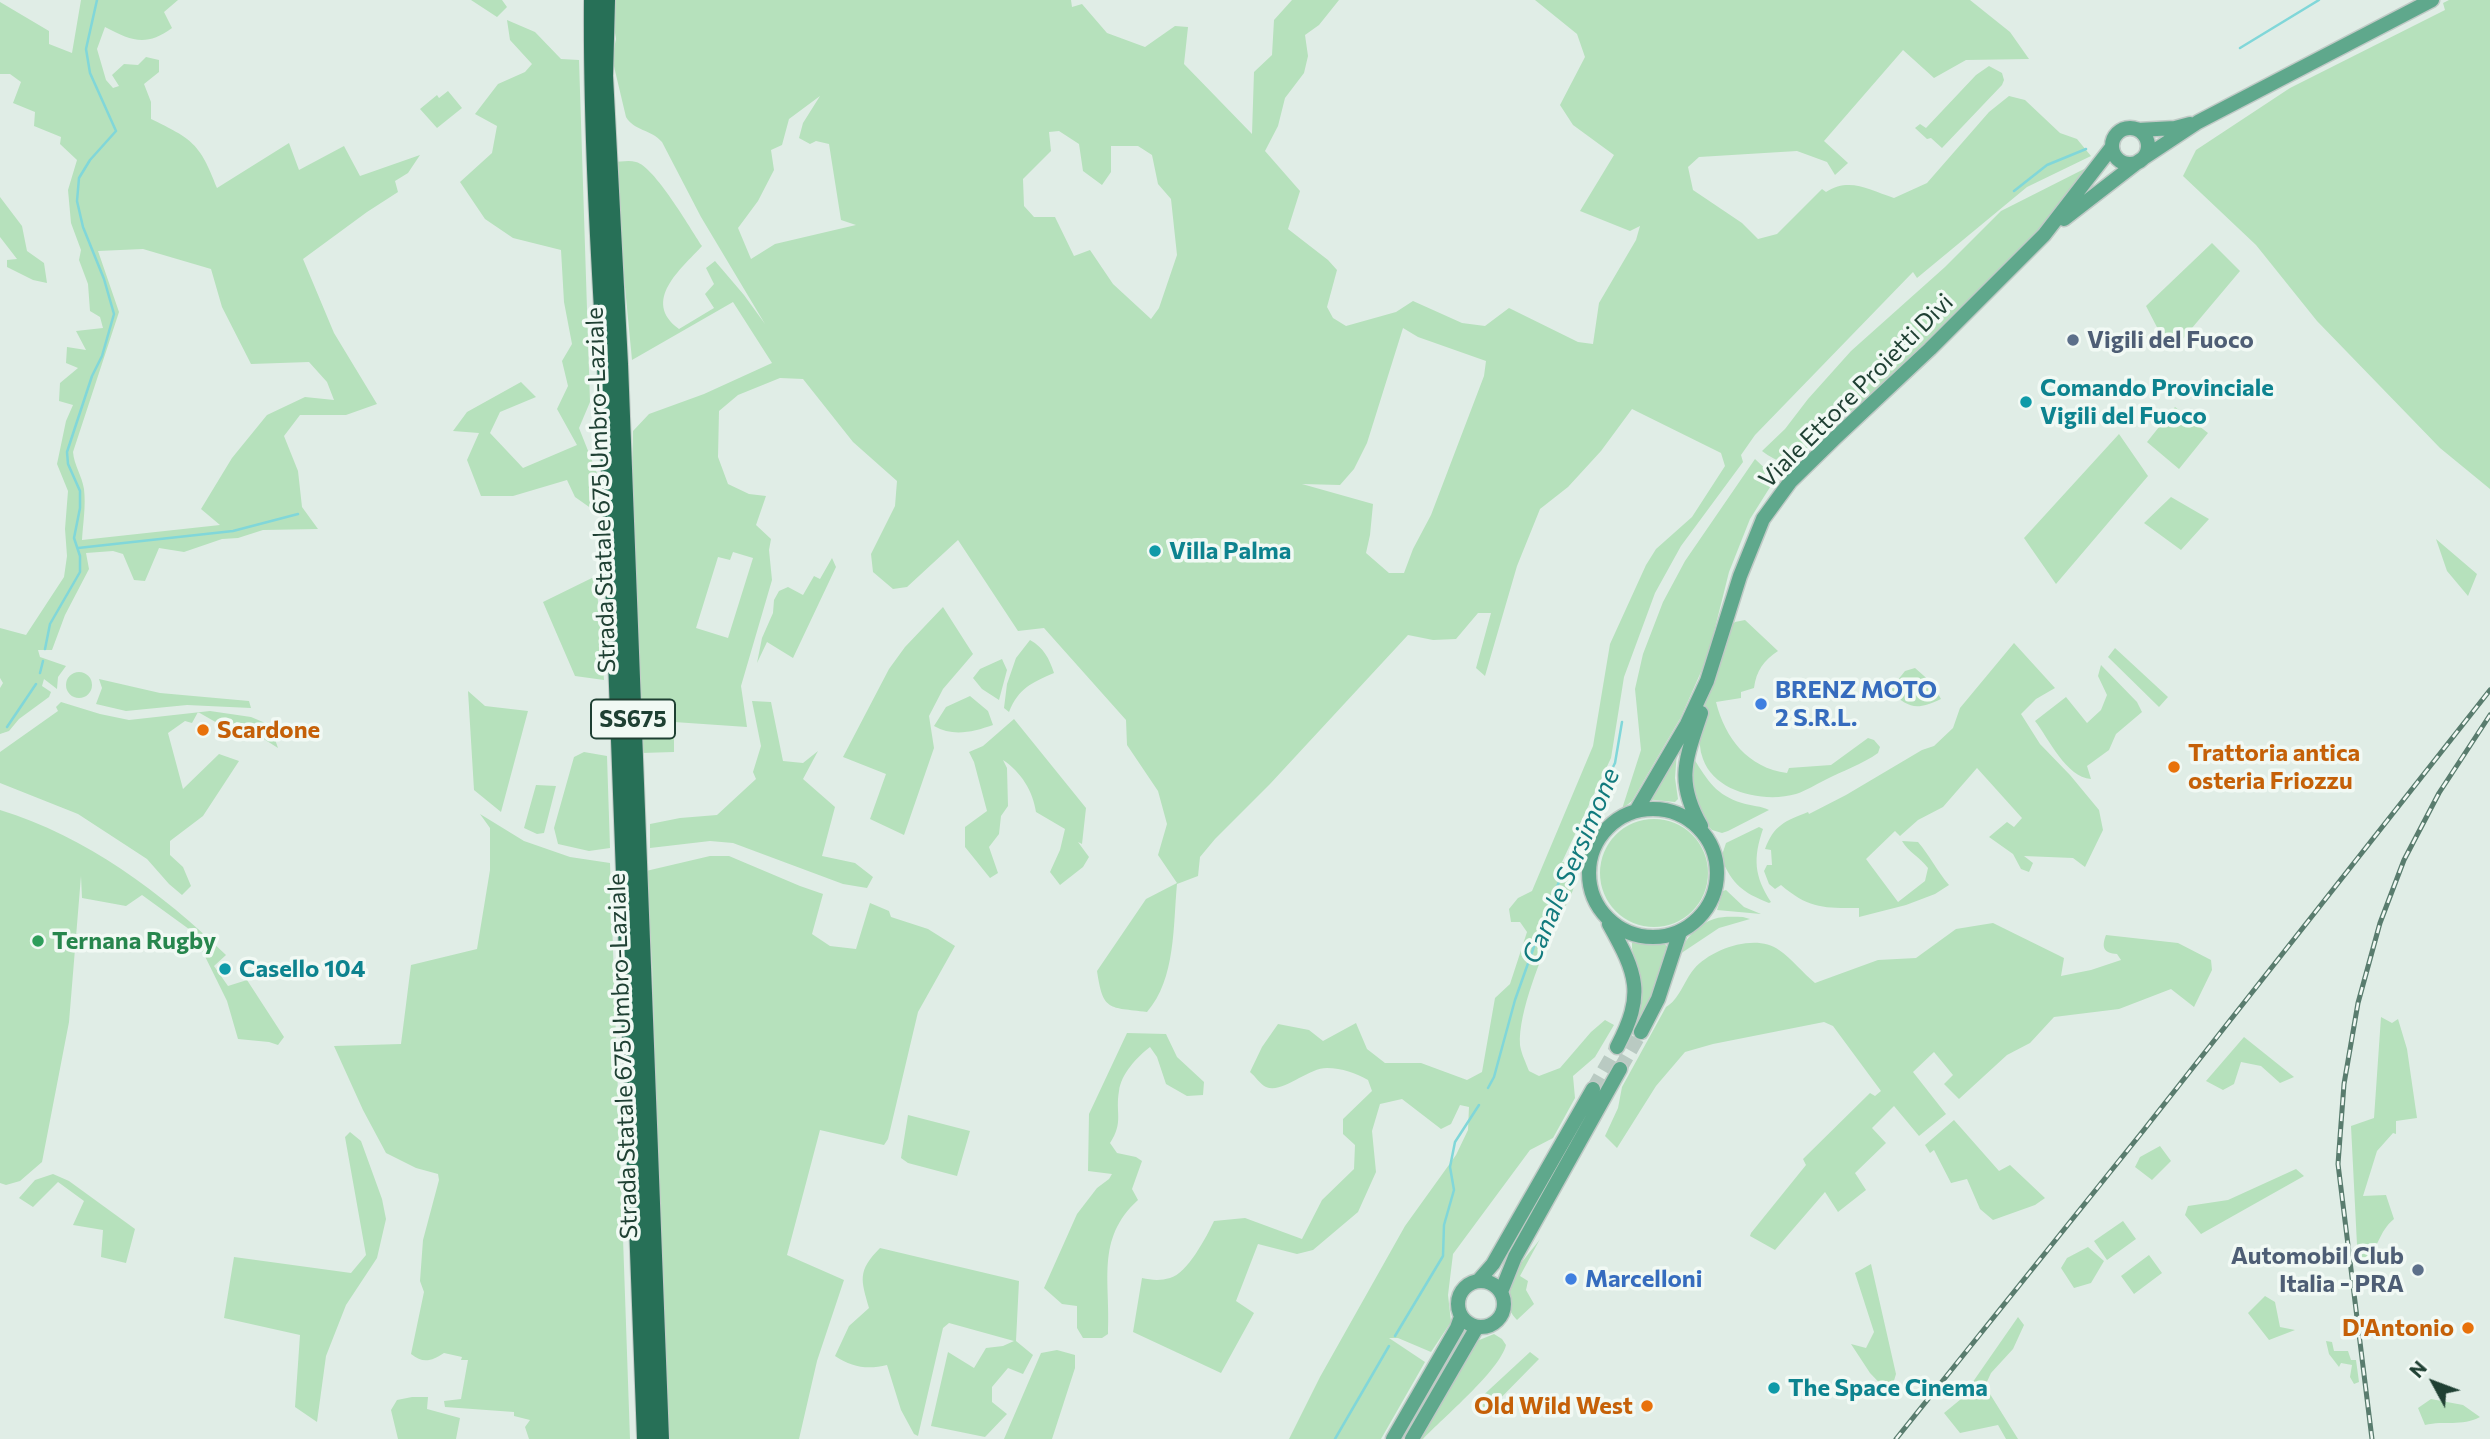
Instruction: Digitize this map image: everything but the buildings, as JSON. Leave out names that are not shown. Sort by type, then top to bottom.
[{"type":"highway","name":"Strada Statale 675 Umbro-Laziale","points":[[592,0],[596,205],[605,377],[645,1439]]},
{"type":"highway","name":"Strada Statale 675 Umbro-Laziale","points":[[607,0],[605,76],[620,364],[661,1439]]},
{"type":"main road","name":"Viale Ettore Proietti Divi","points":[[1636,811],[1687,724],[1707,681],[1752,543],[1763,519],[1790,482],[1930,349],[2044,235],[2139,161],[2198,122],[2432,0]]},
{"type":"main road","name":"Viale Ettore Proietti Divi","points":[[2044,235],[2112,147],[2114,138],[2121,131],[2129,128],[2175,128],[2198,122]]},
{"type":"main road","points":[[2112,147],[2122,161],[2139,161],[2146,153],[2147,143],[2138,130]]},
{"type":"main road","name":"Viale Ettore Proietti Divi","points":[[1707,681],[1708,690],[1687,751],[1684,776],[1688,804],[1707,837]]},
{"type":"main road","points":[[1605,917],[1621,929],[1640,937],[1660,937],[1680,932],[1701,917],[1711,901],[1717,883],[1717,864],[1707,837],[1693,822],[1676,812],[1656,808],[1636,811],[1620,817],[1607,828],[1590,858],[1588,875],[1591,890],[1605,917],[1625,953],[1635,982],[1635,1000],[1629,1023],[1617,1047]]},
{"type":"main road","points":[[1641,1032],[1658,999],[1680,932]]},
{"type":"main road","points":[[1501,1292],[1515,1257],[1620,1069]]},
{"type":"main road","points":[[1479,1280],[1493,1264],[1593,1089]]},
{"type":"main road","points":[[1479,1280],[1492,1283],[1501,1292],[1504,1301],[1501,1316],[1489,1326],[1477,1327],[1468,1324],[1461,1317],[1457,1302],[1461,1291],[1472,1282],[1479,1280]]},
{"type":"main road","points":[[1393,1439],[1461,1317]]},
{"type":"main road","points":[[1412,1439],[1477,1327]]},
{"type":"green space","points":[[81,0],[178,0],[164,12],[172,28],[163,34],[139,40],[105,27],[97,49],[106,80],[113,88],[119,86],[112,75],[124,64],[138,65],[146,57],[159,60],[159,72],[144,84],[151,102],[151,119],[193,144],[205,161],[217,188],[289,143],[299,170],[344,146],[360,176],[420,155],[408,173],[395,181],[398,192],[303,259],[334,333],[377,404],[346,415],[300,415],[284,436],[298,471],[302,507],[318,529],[263,530],[238,538],[222,539],[184,552],[159,548],[145,581],[134,580],[123,554],[113,551],[86,553],[89,569],[65,615],[52,650],[38,650],[40,657],[66,666],[58,677],[57,689],[44,679],[42,686],[51,692],[49,697],[19,719],[9,731],[0,734],[0,688],[3,683],[0,678],[0,628],[26,635],[64,577],[68,491],[57,464],[66,421],[73,405],[59,401],[60,383],[78,368],[66,363],[67,347],[86,350],[76,331],[103,328],[100,317],[90,311],[88,284],[79,260],[81,250],[71,223],[68,190],[77,160],[60,144],[61,137],[34,126],[35,112],[13,103],[21,82],[10,74],[0,74],[0,2],[49,31],[49,44],[72,53]],"holes":[[[143,249],[211,269],[222,307],[251,364],[309,362],[327,382],[334,400],[305,397],[267,415],[232,458],[201,509],[220,525],[82,540],[84,489],[73,452],[119,312],[98,251]]]},
{"type":"green space","points":[[471,0],[502,0],[507,7],[497,17]]},
{"type":"green space","points":[[614,0],[1071,0],[1072,7],[1082,4],[1107,33],[1145,47],[1175,26],[1188,27],[1184,64],[1252,134],[1254,72],[1272,55],[1274,20],[1292,0],[1339,0],[1319,25],[1305,35],[1308,56],[1304,73],[1285,98],[1278,126],[1265,151],[1300,191],[1288,229],[1337,270],[1327,307],[1333,318],[1346,326],[1396,312],[1413,301],[1462,323],[1485,326],[1509,308],[1578,342],[1593,344],[1599,303],[1636,240],[1640,226],[1630,231],[1580,211],[1614,155],[1573,125],[1560,105],[1585,57],[1577,34],[1535,0],[1970,0],[2010,32],[2029,59],[1966,60],[1934,78],[1903,50],[1824,141],[1848,163],[1835,175],[1827,162],[1797,151],[1699,157],[1688,167],[1693,190],[1742,223],[1758,239],[1777,234],[1822,189],[1826,192],[1843,185],[1851,185],[1894,198],[1927,183],[1989,112],[2009,96],[2025,100],[2060,133],[2077,139],[2091,156],[2027,187],[1917,278],[1913,272],[1755,435],[1741,455],[1743,462],[1681,546],[1655,593],[1624,677],[1611,758],[1562,862],[1574,864],[1576,879],[1550,937],[1527,1001],[1520,1032],[1522,1055],[1529,1071],[1539,1076],[1560,1068],[1605,1020],[1614,1025],[1595,1057],[1573,1076],[1575,1098],[1553,1138],[1530,1150],[1453,1254],[1448,1295],[1451,1322],[1431,1352],[1398,1338],[1389,1338],[1425,1362],[1381,1439],[1289,1439],[1320,1377],[1405,1226],[1456,1155],[1468,1130],[1469,1107],[1460,1105],[1451,1124],[1441,1129],[1402,1099],[1380,1104],[1372,1131],[1376,1172],[1358,1212],[1313,1250],[1297,1254],[1258,1244],[1236,1301],[1254,1313],[1221,1373],[1133,1332],[1142,1278],[1163,1280],[1183,1270],[1196,1254],[1214,1221],[1245,1218],[1302,1239],[1322,1200],[1354,1169],[1355,1145],[1343,1134],[1343,1119],[1372,1091],[1368,1080],[1349,1071],[1327,1068],[1311,1072],[1280,1087],[1264,1086],[1250,1072],[1262,1047],[1278,1024],[1309,1030],[1323,1041],[1356,1023],[1367,1049],[1385,1063],[1421,1063],[1467,1080],[1482,1072],[1495,998],[1510,984],[1527,932],[1520,922],[1511,922],[1509,909],[1518,898],[1532,891],[1593,746],[1610,644],[1656,549],[1692,517],[1725,466],[1721,453],[1632,409],[1601,451],[1568,487],[1540,509],[1517,566],[1485,676],[1476,668],[1491,613],[1478,613],[1456,639],[1433,640],[1408,635],[1270,784],[1215,839],[1200,857],[1198,876],[1177,884],[1168,968],[1156,999],[1147,1012],[1116,1008],[1105,1001],[1097,971],[1146,899],[1177,883],[1158,855],[1167,824],[1158,791],[1127,745],[1126,720],[1044,628],[1018,631],[958,540],[907,587],[893,589],[873,572],[871,554],[895,506],[897,481],[853,442],[803,379],[780,378],[738,395],[719,411],[718,457],[728,484],[749,494],[766,496],[756,525],[771,539],[769,550],[772,580],[741,686],[747,727],[674,722],[674,752],[641,753],[631,547],[633,431],[649,414],[704,394],[772,363],[733,302],[632,360],[613,162],[633,161],[644,166],[662,186],[702,246],[668,286],[664,307],[668,318],[679,329],[714,308],[705,294],[714,284],[706,268],[715,261],[765,324],[701,217],[662,142],[633,125],[626,117],[612,58],[616,39]],"holes":[[[820,96],[803,123],[799,138],[810,144],[816,141],[829,144],[841,220],[856,225],[775,244],[751,259],[738,228],[758,201],[774,170],[771,150],[782,145],[789,119]],[[1059,131],[1079,144],[1083,171],[1102,185],[1111,172],[1111,146],[1138,146],[1152,155],[1158,184],[1171,199],[1177,255],[1159,308],[1151,319],[1113,284],[1090,250],[1074,256],[1055,217],[1034,217],[1024,206],[1023,179],[1051,151],[1049,132]],[[1403,328],[1418,337],[1486,361],[1484,376],[1431,515],[1404,573],[1389,573],[1366,553],[1373,504],[1302,484],[1340,485],[1354,469],[1367,443]],[[733,552],[753,558],[728,638],[696,628],[718,557],[730,560]]]},
{"type":"green space","points":[[2449,0],[2490,0],[2490,489],[2440,448],[2317,321],[2256,245],[2183,176],[2196,150],[2290,88],[2445,10],[2443,3]]},
{"type":"green space","points":[[507,20],[535,32],[561,59],[579,60],[590,402],[579,428],[602,486],[592,509],[575,497],[567,480],[513,496],[481,496],[467,460],[479,433],[453,431],[467,412],[521,382],[536,397],[500,412],[490,433],[523,468],[577,445],[557,409],[568,386],[562,361],[572,344],[564,302],[561,250],[513,238],[485,219],[460,182],[492,153],[497,126],[475,114],[498,84],[525,72],[532,64],[510,40]]},
{"type":"green space","points":[[1989,66],[2002,73],[2002,85],[1942,148],[1915,128],[1920,124],[1926,128],[1976,75]]},
{"type":"green space","points":[[448,91],[462,108],[437,128],[420,109],[437,95],[439,98]]},
{"type":"green space","points":[[2094,164],[2063,208],[1927,346],[1798,456],[1780,461],[1762,451],[1785,429],[1851,351],[1945,267],[2001,211]]},
{"type":"green space","points":[[0,197],[22,226],[27,251],[44,263],[47,283],[33,280],[7,267],[7,260],[17,259],[0,237]]},
{"type":"green space","points":[[2212,243],[2240,271],[2176,347],[2161,335],[2146,306]]},
{"type":"green space","points":[[2175,407],[2208,433],[2179,469],[2147,442]]},
{"type":"green space","points":[[2119,434],[2148,476],[2056,584],[2024,538]]},
{"type":"green space","points":[[1755,459],[1772,475],[1772,484],[1750,519],[1729,572],[1708,656],[1681,717],[1632,801],[1622,809],[1641,750],[1635,689],[1643,654],[1663,602],[1685,561]]},
{"type":"green space","points":[[2171,497],[2209,519],[2181,550],[2144,523]]},
{"type":"green space","points":[[2436,539],[2477,574],[2468,596],[2447,571]]},
{"type":"green space","points":[[832,558],[836,567],[793,658],[767,642],[757,663],[762,638],[779,591],[788,587],[803,595],[814,576],[820,579]]},
{"type":"green space","points":[[596,576],[604,680],[575,676],[543,602]]},
{"type":"green space","points":[[943,607],[973,654],[943,689],[929,716],[934,748],[904,835],[870,819],[886,774],[843,757],[889,669],[905,647]]},
{"type":"green space","points":[[1745,620],[1778,651],[1762,666],[1754,688],[1741,692],[1741,698],[1716,702],[1725,728],[1740,749],[1761,765],[1787,773],[1789,768],[1831,765],[1868,738],[1880,747],[1878,753],[1803,791],[1784,796],[1742,793],[1718,780],[1709,771],[1700,745],[1706,694],[1728,628],[1735,622]]},
{"type":"green space","points":[[1030,640],[1045,654],[1054,673],[1027,687],[1017,697],[1009,712],[1004,708],[1007,684],[1016,658]]},
{"type":"green space","points":[[2014,643],[2055,688],[2036,699],[2021,714],[2040,744],[2099,810],[2103,830],[2085,867],[2073,858],[2024,856],[2033,863],[2029,872],[2021,869],[2013,854],[1989,837],[2007,822],[2014,827],[2022,818],[1977,768],[1943,807],[1918,820],[1900,836],[1895,831],[1866,859],[1898,902],[1925,881],[1928,868],[1902,841],[1918,842],[1949,885],[1935,894],[1906,905],[1859,917],[1859,908],[1817,906],[1800,899],[1781,885],[1775,889],[1769,884],[1764,871],[1767,865],[1772,865],[1771,850],[1765,849],[1776,829],[1793,818],[1808,812],[1809,814],[1846,795],[1922,750],[1934,746],[1953,728],[1960,708]]},
{"type":"green space","points":[[2115,648],[2168,697],[2159,707],[2108,657]]},
{"type":"green space","points":[[1002,659],[1007,670],[999,700],[982,689],[973,678],[980,669]]},
{"type":"green space","points":[[2101,665],[2137,702],[2142,712],[2116,734],[2109,750],[2087,766],[2091,779],[2082,777],[2066,765],[2035,721],[2066,697],[2087,723],[2101,710],[2107,695],[2098,676]]},
{"type":"green space","points":[[1915,668],[1932,683],[1941,699],[1913,706],[1889,691],[1905,671]]},
{"type":"green space","points":[[79,672],[88,676],[92,685],[88,694],[79,698],[70,694],[66,685],[70,676]]},
{"type":"green space","points":[[99,679],[160,693],[249,701],[251,708],[187,705],[126,711],[96,704],[102,688]]},
{"type":"green space","points":[[468,691],[485,706],[528,711],[501,812],[474,790]]},
{"type":"green space","points":[[970,696],[988,711],[993,725],[963,732],[934,726],[946,707]]},
{"type":"green space","points":[[752,701],[771,702],[783,761],[803,763],[818,751],[803,779],[835,807],[822,856],[855,863],[873,877],[867,888],[843,884],[733,843],[710,841],[650,848],[650,824],[717,815],[756,779],[753,772],[761,746]]},
{"type":"green space","points":[[61,702],[129,720],[198,712],[192,723],[185,721],[168,733],[183,789],[219,754],[239,761],[203,816],[170,841],[170,855],[183,867],[191,886],[182,895],[147,859],[78,814],[0,783],[0,752],[58,711],[56,707]]},
{"type":"green space","points":[[210,711],[251,717],[270,725],[278,748],[237,722],[226,728],[198,712]]},
{"type":"green space","points":[[1014,719],[1086,808],[1082,844],[1078,842],[1089,857],[1083,867],[1060,885],[1050,872],[1060,850],[1065,829],[1036,812],[1025,783],[1003,760],[1007,768],[1008,806],[1001,816],[999,834],[989,847],[998,873],[990,878],[965,847],[965,827],[987,811],[969,752],[983,746]]},
{"type":"green space","points":[[1677,751],[1675,778],[1678,799],[1675,802],[1645,799]]},
{"type":"green space","points":[[584,752],[607,756],[610,848],[589,851],[558,844],[554,828],[574,757]]},
{"type":"green space","points":[[1694,759],[1708,780],[1726,796],[1769,810],[1728,831],[1722,833],[1712,830],[1705,823],[1690,782]]},
{"type":"green space","points":[[536,785],[556,786],[544,833],[537,834],[524,828]]},
{"type":"green space","points":[[0,810],[32,821],[92,851],[176,910],[226,955],[214,966],[228,986],[247,980],[284,1037],[278,1045],[238,1039],[227,1001],[193,932],[142,895],[126,906],[82,898],[81,876],[69,1022],[42,1162],[20,1181],[6,1185],[0,1183]]},
{"type":"green space","points":[[480,814],[524,841],[570,857],[610,863],[630,1439],[529,1439],[525,1427],[530,1420],[514,1416],[514,1412],[445,1407],[444,1401],[461,1399],[468,1360],[444,1353],[424,1360],[411,1354],[424,1292],[420,1281],[423,1240],[439,1180],[438,1174],[416,1168],[386,1153],[334,1046],[401,1044],[411,965],[477,949],[490,870],[490,828]]},
{"type":"green space","points":[[1654,819],[1684,828],[1692,835],[1699,843],[1708,873],[1699,903],[1692,911],[1684,918],[1654,927],[1624,918],[1616,911],[1609,903],[1600,873],[1609,843],[1616,835],[1624,828]]},
{"type":"green space","points":[[1759,827],[1763,829],[1757,858],[1758,875],[1771,902],[1769,903],[1739,886],[1721,858],[1726,843]]},
{"type":"green space","points":[[710,856],[729,856],[823,894],[812,934],[830,946],[856,949],[870,903],[889,911],[891,917],[928,929],[955,946],[918,1012],[888,1139],[884,1145],[820,1130],[787,1255],[844,1280],[817,1361],[799,1439],[666,1439],[652,962],[646,871]]},
{"type":"green space","points":[[1726,890],[1744,907],[1761,914],[1717,910],[1723,891]]},
{"type":"green space","points":[[1717,918],[1750,919],[1719,928],[1680,954],[1688,938],[1703,924]]},
{"type":"green space","points":[[1993,923],[2064,958],[2061,976],[2121,960],[2117,954],[2105,949],[2106,935],[2178,943],[2211,960],[2212,970],[2194,1007],[2171,989],[2119,1009],[2054,1017],[2030,1043],[2007,1055],[1959,1099],[1944,1084],[1953,1075],[1934,1052],[1913,1072],[1946,1114],[1919,1136],[1894,1106],[1872,1128],[1886,1143],[1855,1173],[1866,1190],[1838,1212],[1825,1192],[1775,1250],[1750,1236],[1751,1233],[1806,1165],[1803,1159],[1870,1093],[1875,1096],[1881,1091],[1833,1026],[1824,1022],[1685,1052],[1656,1086],[1617,1148],[1605,1136],[1618,1108],[1622,1087],[1666,1007],[1674,1000],[1694,969],[1711,955],[1746,943],[1769,945],[1784,954],[1815,983],[1878,960],[1916,958],[1956,929]]},
{"type":"green space","points":[[1632,943],[1665,944],[1668,948],[1650,1001],[1635,1032],[1632,1030],[1641,997],[1640,976],[1632,947]]},
{"type":"green space","points":[[2381,1017],[2392,1023],[2398,1019],[2407,1049],[2417,1118],[2396,1121],[2396,1134],[2393,1133],[2377,1151],[2363,1196],[2386,1195],[2394,1219],[2364,1262],[2357,1245],[2351,1126],[2374,1118]]},
{"type":"green space","points":[[1127,1033],[1166,1034],[1177,1057],[1204,1082],[1203,1095],[1187,1096],[1166,1084],[1157,1057],[1150,1047],[1135,1061],[1123,1078],[1118,1099],[1117,1129],[1110,1143],[1117,1153],[1142,1161],[1132,1189],[1138,1200],[1124,1215],[1110,1246],[1107,1279],[1108,1334],[1102,1338],[1083,1338],[1077,1328],[1077,1306],[1062,1304],[1044,1288],[1077,1214],[1112,1174],[1088,1171],[1089,1114]]},
{"type":"green space","points":[[2244,1037],[2294,1077],[2280,1083],[2261,1066],[2241,1062],[2234,1084],[2223,1090],[2206,1081]]},
{"type":"green space","points":[[908,1115],[970,1131],[957,1176],[908,1163],[901,1158]]},
{"type":"green space","points":[[1954,1120],[1999,1171],[2010,1165],[2045,1198],[2035,1205],[1993,1220],[1980,1209],[1967,1179],[1951,1183],[1934,1150],[1930,1153],[1925,1145]]},
{"type":"green space","points":[[350,1132],[361,1141],[382,1199],[386,1219],[377,1258],[346,1305],[326,1356],[317,1422],[295,1407],[300,1335],[224,1318],[234,1257],[351,1273],[366,1255],[345,1137]]},
{"type":"green space","points":[[2160,1146],[2171,1161],[2152,1180],[2135,1167],[2140,1157]]},
{"type":"green space","points":[[2296,1169],[2304,1176],[2201,1234],[2185,1215],[2188,1206],[2228,1200]]},
{"type":"green space","points":[[53,1174],[69,1181],[135,1229],[126,1263],[101,1257],[103,1230],[73,1225],[84,1201],[58,1182],[33,1207],[19,1198],[35,1180]]},
{"type":"green space","points":[[2123,1221],[2136,1239],[2107,1260],[2094,1241]]},
{"type":"green space","points":[[1540,1239],[1520,1276],[1528,1281],[1526,1290],[1534,1304],[1517,1320],[1507,1299],[1508,1288],[1518,1267]]},
{"type":"green space","points":[[2088,1247],[2104,1261],[2091,1283],[2074,1288],[2061,1268],[2067,1258]]},
{"type":"green space","points":[[880,1248],[1019,1281],[1016,1341],[1033,1355],[1023,1374],[1008,1368],[992,1387],[992,1402],[1007,1414],[985,1437],[931,1426],[948,1352],[974,1368],[986,1348],[1003,1346],[1014,1341],[949,1323],[943,1328],[918,1436],[914,1434],[901,1410],[887,1365],[860,1366],[835,1356],[849,1326],[869,1308],[863,1283],[864,1270]]},
{"type":"green space","points":[[2149,1255],[2162,1273],[2134,1294],[2121,1276]]},
{"type":"green space","points":[[1871,1264],[1896,1374],[1890,1394],[1870,1373],[1851,1344],[1866,1348],[1874,1332],[1855,1273]]},
{"type":"green space","points":[[2265,1296],[2275,1302],[2280,1327],[2295,1330],[2269,1340],[2248,1313]]},
{"type":"green space","points":[[2018,1317],[2024,1325],[2013,1349],[1991,1373],[1985,1386],[2018,1439],[2006,1439],[1998,1425],[1960,1433],[1944,1413],[1961,1399]]},
{"type":"green space","points":[[1494,1334],[1506,1345],[1502,1355],[1470,1394],[1423,1439],[1417,1439],[1472,1343]]},
{"type":"green space","points":[[2326,1341],[2332,1342],[2334,1351],[2348,1351],[2351,1360],[2356,1360],[2359,1382],[2354,1384],[2350,1377],[2352,1365],[2341,1363],[2339,1367],[2329,1354]]},
{"type":"green space","points":[[1057,1350],[1075,1355],[1075,1368],[1052,1439],[1004,1439],[1041,1353]]},
{"type":"green space","points":[[1530,1352],[1539,1359],[1486,1413],[1477,1401]]},
{"type":"green space","points":[[428,1397],[427,1409],[460,1418],[456,1439],[398,1439],[391,1410],[397,1400]]},
{"type":"green space","points":[[2431,1399],[2463,1405],[2480,1417],[2466,1422],[2425,1425],[2418,1408]]},
{"type":"waterway","points":[[45,649],[50,624],[80,572],[80,556],[74,538],[80,508],[80,491],[68,464],[67,452],[92,376],[102,356],[114,314],[104,279],[83,227],[77,201],[79,178],[90,160],[116,131],[90,73],[86,49],[97,0]]},
{"type":"waterway","name":"Canale Sersimone","points":[[2240,48],[2319,0]]},
{"type":"waterway","name":"Canale Sersimone","points":[[2014,191],[2047,165],[2086,149]]},
{"type":"waterway","points":[[78,548],[233,531],[298,514]]},
{"type":"waterway","points":[[40,673],[43,661]]},
{"type":"waterway","points":[[7,727],[36,684]]},
{"type":"waterway","name":"Canale Sersimone","points":[[1488,1088],[1494,1077],[1515,1000],[1547,910],[1580,833],[1615,763],[1622,722]]},
{"type":"waterway","name":"Canale Sersimone","points":[[1395,1336],[1443,1256],[1444,1225],[1454,1190],[1450,1167],[1455,1142],[1479,1105]]},
{"type":"waterway","name":"Canale Sersimone","points":[[1335,1439],[1389,1346]]},
{"type":"tunnel","points":[[1620,1069],[1641,1032]]},
{"type":"tunnel","points":[[1593,1089],[1617,1047]]},
{"type":"railway","points":[[1896,1439],[2143,1131],[2490,690]]},
{"type":"railway","points":[[2372,1439],[2338,1164],[2344,1084],[2358,1003],[2380,923],[2404,860],[2439,793],[2490,715]]},
{"type":"place","name":"Vigili del Fuoco","points":[[2073,340]]},
{"type":"place","name":"Comando Provinciale Vigili del Fuoco","points":[[2026,402]]},
{"type":"place","name":"Villa Palma","points":[[1155,551]]},
{"type":"place","name":"BRENZ MOTO 2 S.R.L.","points":[[1761,704]]},
{"type":"place","name":"Scardone","points":[[203,730]]},
{"type":"place","name":"Trattoria antica osteria Friozzu","points":[[2174,767]]},
{"type":"place","name":"Ternana Rugby","points":[[38,941]]},
{"type":"place","name":"Casello 104","points":[[225,969]]},
{"type":"place","name":"Automobil Club Italia - PRA","points":[[2418,1270]]},
{"type":"place","name":"Marcelloni","points":[[1571,1279]]},
{"type":"place","name":"D'Antonio","points":[[2468,1328]]},
{"type":"place","name":"The Space Cinema","points":[[1774,1388]]},
{"type":"place","name":"Old Wild West","points":[[1647,1406]]}]
